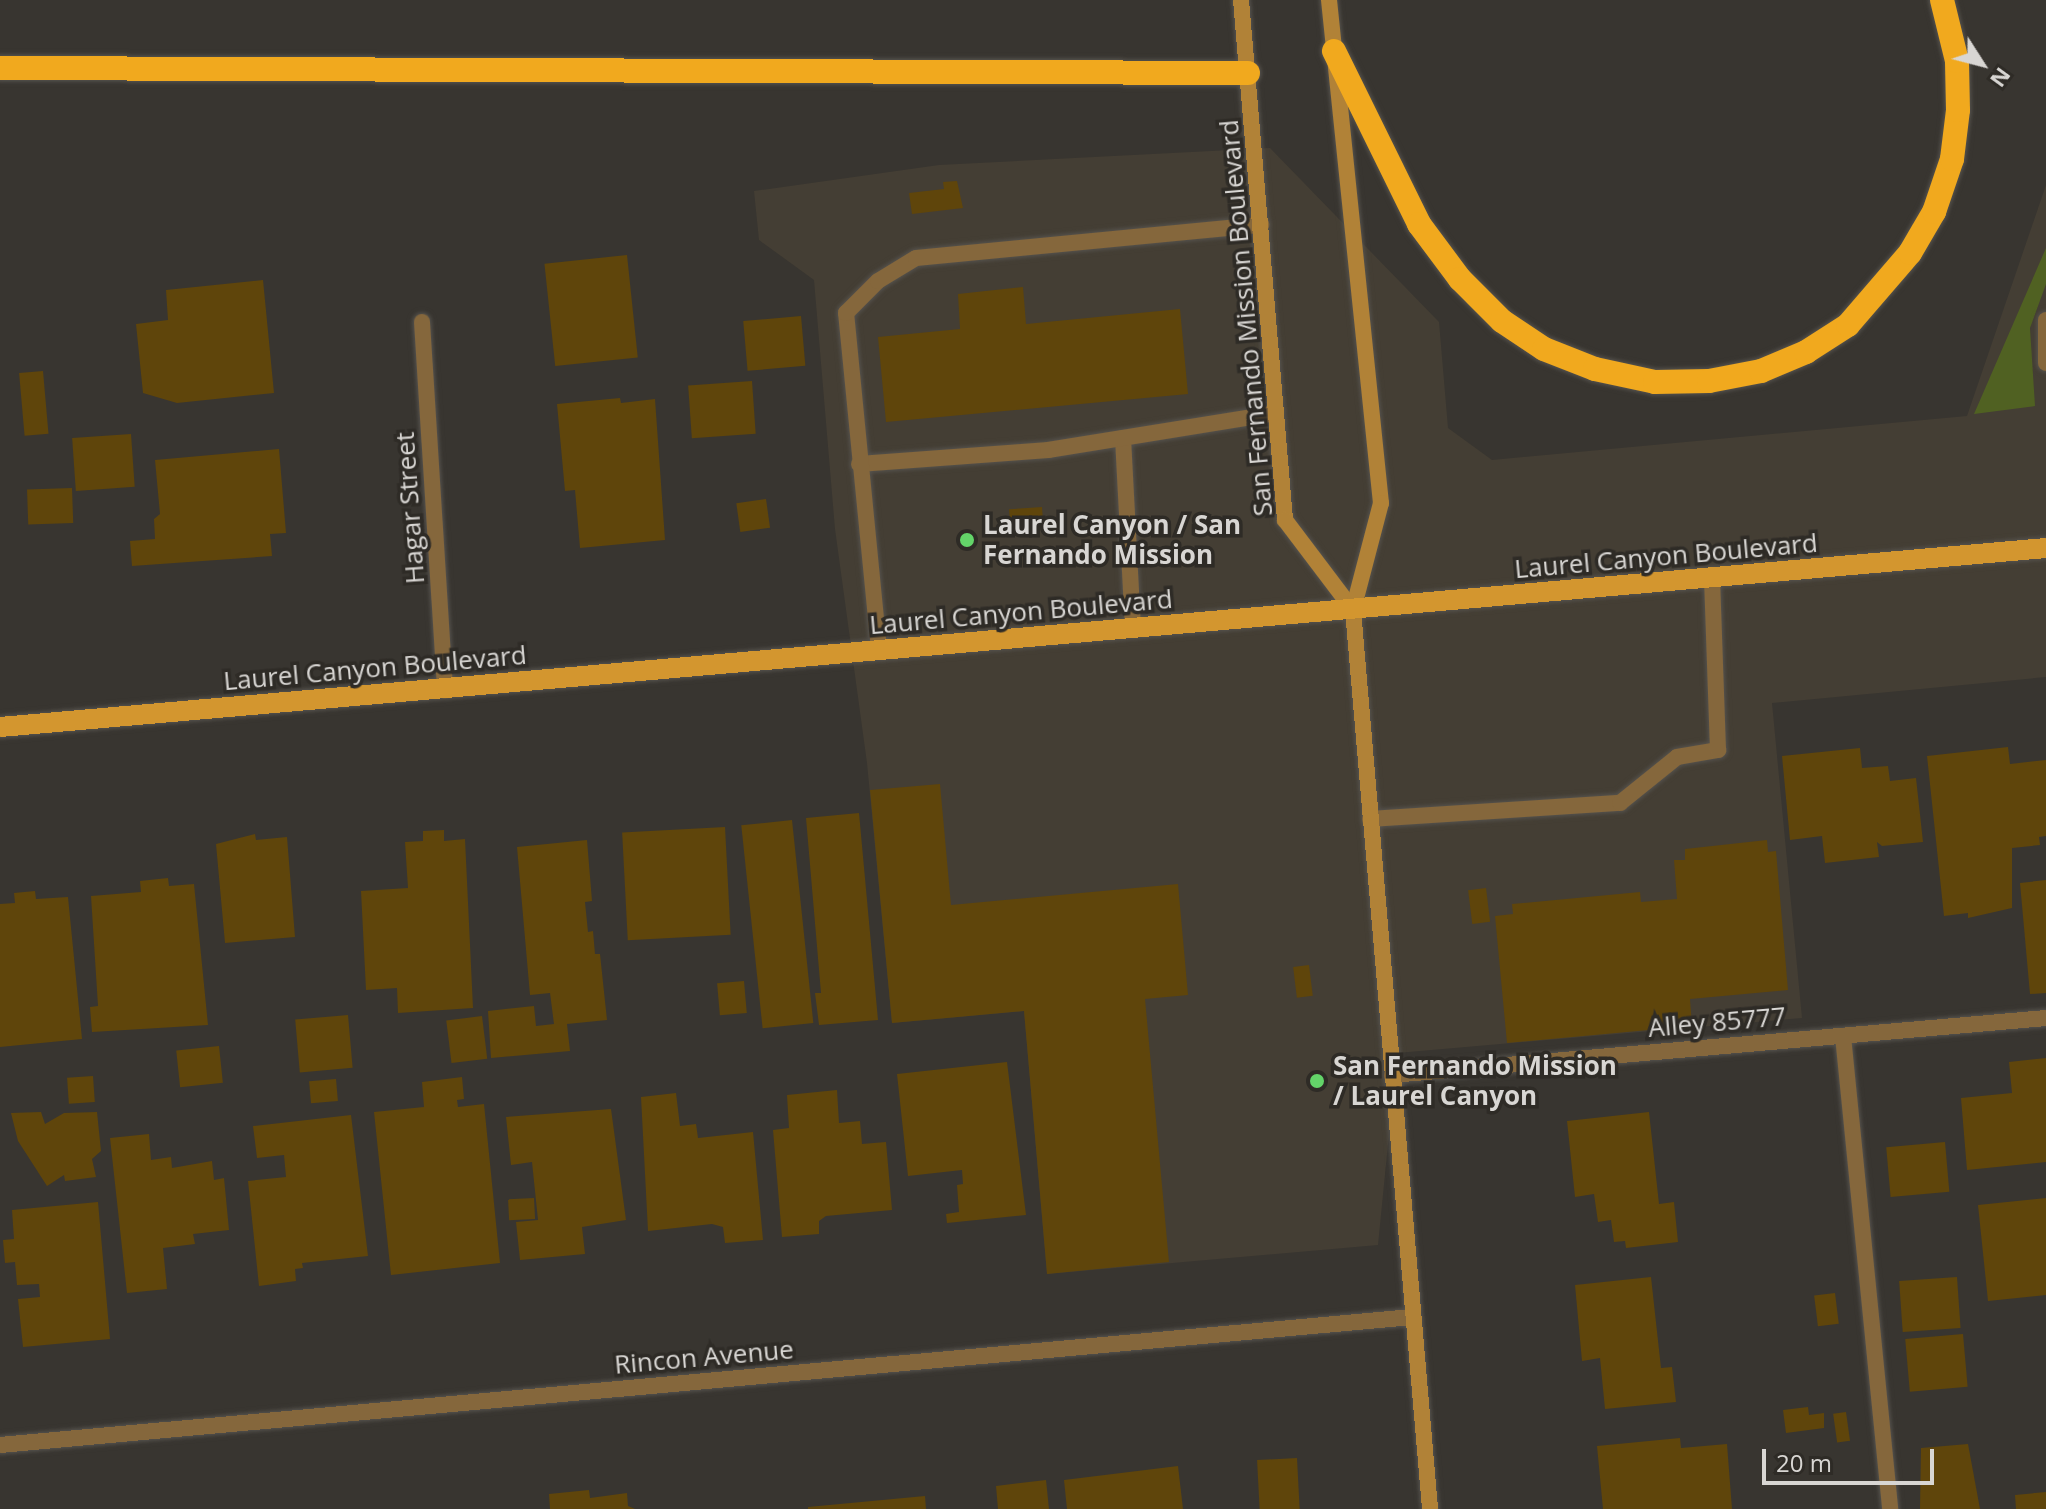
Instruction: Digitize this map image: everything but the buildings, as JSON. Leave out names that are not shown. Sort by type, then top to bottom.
[{"type":"highway","points":[[1334,51],[1419,224],[1460,279],[1502,321],[1544,349],[1595,369],[1655,382],[1709,381],[1761,371],[1806,352],[1848,325],[1910,253],[1934,212],[1952,159],[1958,110],[1957,61],[1942,0]]},
{"type":"highway","points":[[0,68],[1248,73]]},
{"type":"main road","name":"San Fernando Mission Boulevard","points":[[1241,0],[1285,520],[1353,610]]},
{"type":"main road","points":[[1329,0],[1381,503],[1353,610],[1430,1509]]},
{"type":"main road","name":"Laurel Canyon Boulevard","points":[[0,727],[2046,548]]},
{"type":"street","points":[[879,649],[846,313],[878,281],[916,258],[1261,225]]},
{"type":"street","points":[[2046,320],[2046,363]]},
{"type":"street","name":"Hagar Street","points":[[422,322],[445,690]]},
{"type":"street","points":[[859,464],[1048,450],[1276,413]]},
{"type":"street","points":[[1123,438],[1133,629]]},
{"type":"street","points":[[1370,819],[1620,803],[1677,757],[1718,750],[1712,578]]},
{"type":"street","name":"Alley 85777","points":[[1392,1075],[2046,1018]]},
{"type":"street","points":[[1843,1036],[1890,1509]]},
{"type":"street","name":"Rincon Avenue","points":[[0,1445],[1412,1317]]},
{"type":"shaded area","points":[[1270,148],[1439,322],[1448,428],[1492,460],[1967,416],[2046,185],[2046,677],[1772,703],[1802,1018],[1397,1053],[1378,1245],[1047,1274],[1024,1011],[892,1023],[867,763],[835,529],[814,280],[759,240],[754,191],[939,165]]},
{"type":"green space","points":[[2046,248],[2046,284],[2030,328],[2035,406],[1974,414]]},
{"type":"place","name":"Laurel Canyon / San Fernando Mission","points":[[967,540]]},
{"type":"place","name":"San Fernando Mission / Laurel Canyon","points":[[1317,1081]]}]
